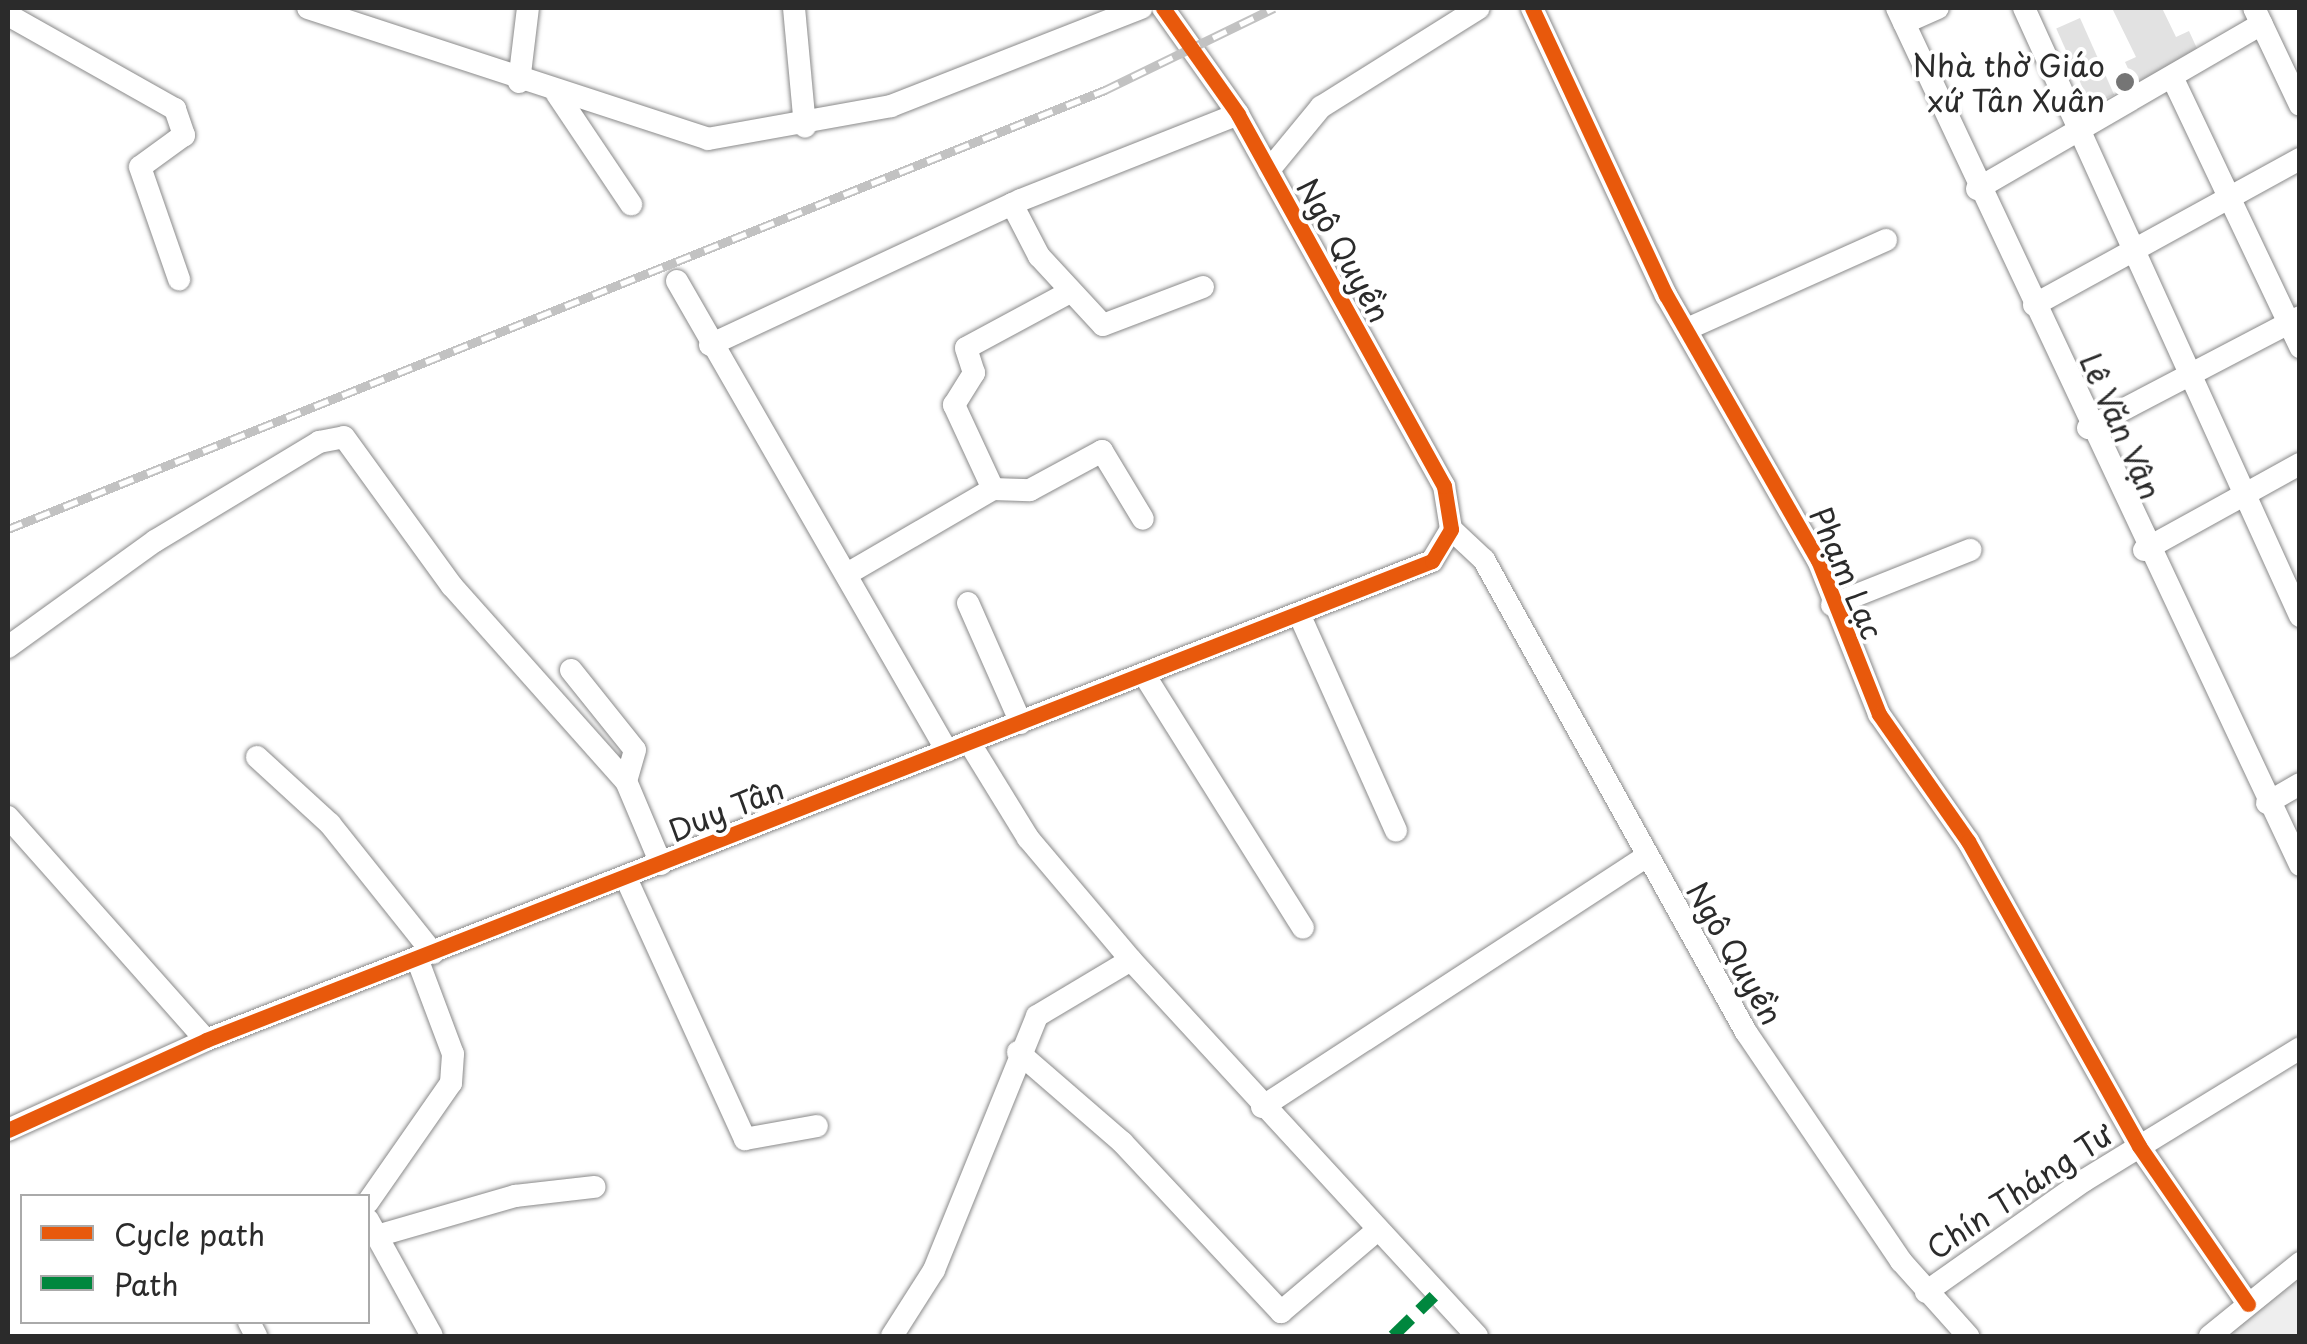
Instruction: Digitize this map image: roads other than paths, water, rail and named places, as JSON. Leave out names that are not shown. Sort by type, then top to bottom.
[{"type":"street","points":[[308,8],[686,137],[805,126],[927,94],[1141,8]]},
{"type":"street","points":[[519,82],[528,8]]},
{"type":"street","points":[[794,8],[805,126]]},
{"type":"street","name":"Ngô Quyền","points":[[1163,8],[1238,114],[1444,486],[1451,529],[1484,560],[1645,857],[1746,1032],[1926,1292],[1968,1336]]},
{"type":"street","points":[[1269,170],[1321,107],[1479,8]]},
{"type":"street","name":"Phạm Lạc","points":[[1532,8],[1687,329],[1818,560],[1832,605],[1879,714],[1968,840],[2139,1146],[2248,1304]]},
{"type":"street","points":[[1901,15],[1938,8]]},
{"type":"street","points":[[2031,10],[2133,255],[2300,616]]},
{"type":"street","points":[[8,15],[175,109],[184,135],[140,167],[179,279]]},
{"type":"street","name":"Lê Văn Vận","points":[[1901,15],[2144,550],[2300,865]]},
{"type":"street","points":[[1977,189],[2173,79],[2258,16],[2300,105]]},
{"type":"street","points":[[2173,79],[2228,200],[2294,320],[2300,348]]},
{"type":"street","points":[[557,94],[631,204]]},
{"type":"street","points":[[710,345],[1012,204],[1238,114]]},
{"type":"street","points":[[2034,305],[2133,255],[2300,159]]},
{"type":"street","points":[[1012,204],[1070,292],[1103,325],[1203,287]]},
{"type":"street","points":[[1687,329],[1886,240]]},
{"type":"street","points":[[678,281],[710,345],[847,574],[947,752]]},
{"type":"street","points":[[993,489],[954,405],[974,372],[966,348],[1070,292]]},
{"type":"street","points":[[2088,428],[2294,320]]},
{"type":"street","points":[[8,647],[156,540],[336,436],[369,463],[452,586],[626,781],[662,864]]},
{"type":"street","points":[[847,574],[993,489],[1030,490],[1102,450],[1143,519]]},
{"type":"street","points":[[2144,550],[2300,464]]},
{"type":"street","name":"Duy Tân","points":[[8,1130],[206,1040],[1420,569],[1451,529]]},
{"type":"street","points":[[1832,605],[1970,550]]},
{"type":"street","points":[[968,603],[1021,722]]},
{"type":"street","points":[[1300,616],[1396,831]]},
{"type":"street","points":[[572,670],[635,750],[626,781]]},
{"type":"street","points":[[1145,676],[1304,928]]},
{"type":"street","points":[[970,742],[1028,838],[1131,960],[1375,1232],[1477,1336]]},
{"type":"street","points":[[257,757],[330,824],[425,956],[453,1054],[451,1083],[370,1199]]},
{"type":"street","points":[[2267,802],[2300,784]]},
{"type":"street","points":[[8,817],[206,1040]]},
{"type":"street","points":[[1262,1107],[1645,857]]},
{"type":"street","points":[[626,878],[745,1139],[817,1126]]},
{"type":"street","points":[[892,1336],[934,1270],[1018,1052],[1050,1004],[1131,960]]},
{"type":"street","name":"Chín Tháng Tư","points":[[1926,1292],[2139,1146],[2300,1048]]},
{"type":"street","points":[[1018,1052],[1122,1142],[1281,1312],[1375,1232]]},
{"type":"street","points":[[432,1336],[374,1227],[515,1196],[594,1187]]},
{"type":"street","points":[[2210,1336],[2300,1262]]},
{"type":"railway","points":[[8,529],[1105,90],[1274,8]]},
{"type":"place","name":"Nhà thờ Giáo xứ Tân Xuân","points":[[2125,82]]}]
